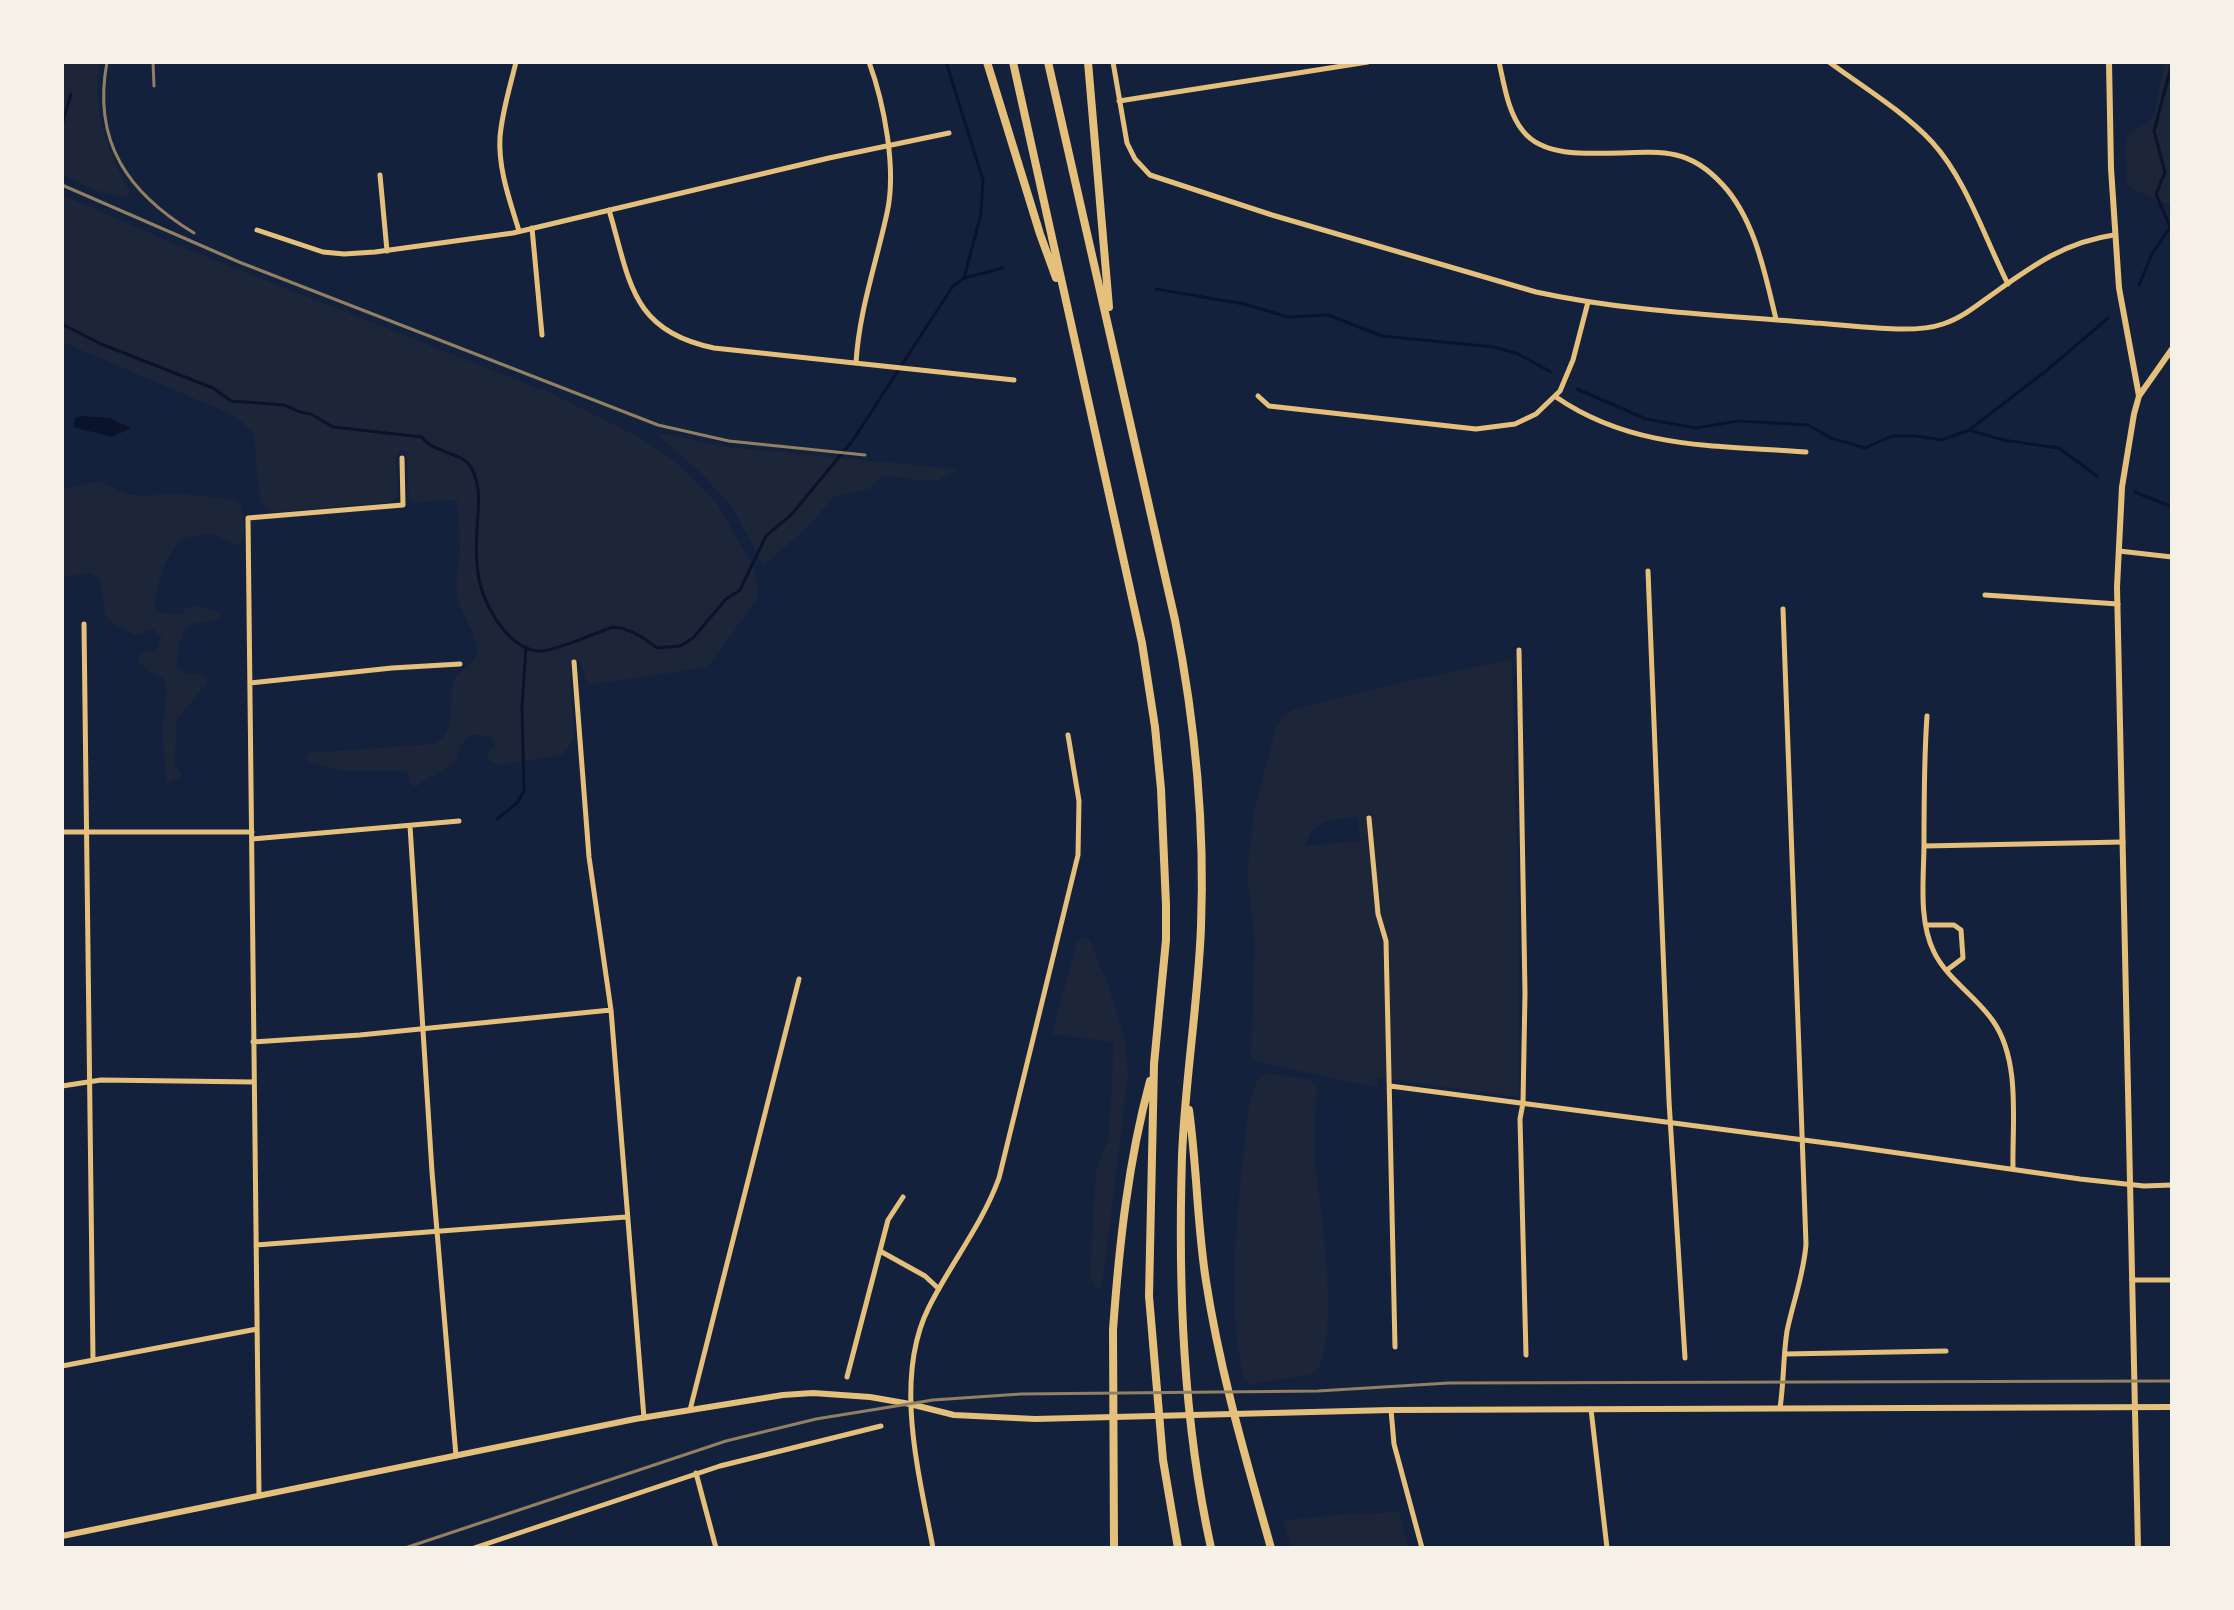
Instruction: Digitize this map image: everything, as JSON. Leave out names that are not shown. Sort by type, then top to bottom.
[{"type":"highway","points":[[987,62],[1040,234],[1064,295]]},
{"type":"highway","points":[[1013,62],[1142,643],[1155,727],[1161,789],[1166,940],[1154,1064],[1149,1296],[1163,1460],[1178,1548]]},
{"type":"highway","points":[[1048,62],[1182,656],[1200,795],[1201,925],[1186,1093],[1182,1191],[1184,1334],[1194,1461],[1211,1548]]},
{"type":"highway","points":[[1088,62],[1112,339]]},
{"type":"highway","points":[[1114,1548],[1113,1330],[1131,1167],[1154,1064]]},
{"type":"highway","points":[[1186,1093],[1196,1164],[1201,1247],[1221,1364],[1271,1548]]},
{"type":"street","points":[[516,62],[502,126],[500,152],[519,231]]},
{"type":"street","points":[[856,363],[861,315],[888,211],[890,188],[879,97],[869,62]]},
{"type":"street","points":[[1113,62],[1125,135],[1135,159],[1150,175],[1536,292],[1588,302],[1776,319],[1917,329],[1933,327],[1964,314],[2069,245],[2114,235]]},
{"type":"street","points":[[1119,101],[1368,62]]},
{"type":"street","points":[[1499,62],[1515,119],[1521,130],[1535,143],[1562,152],[1678,155],[1700,165],[1724,185],[1739,207],[1755,243],[1776,319]]},
{"type":"street","points":[[1829,62],[1932,142],[1957,178],[2008,284]]},
{"type":"street","points":[[2109,62],[2114,235],[2123,321],[2139,396]]},
{"type":"street","points":[[257,230],[323,252],[354,254],[387,251],[519,231],[949,133]]},
{"type":"street","points":[[380,175],[387,251]]},
{"type":"street","points":[[609,210],[637,300],[657,324],[677,337],[714,348],[1014,380]]},
{"type":"street","points":[[532,228],[542,335]]},
{"type":"street","points":[[1258,396],[1269,406],[1476,429],[1505,427],[1536,414],[1556,397],[1570,369],[1588,302]]},
{"type":"street","points":[[2138,1548],[2118,551],[2122,487],[2134,414],[2139,396],[2172,349]]},
{"type":"street","points":[[1556,397],[1586,416],[1648,439],[1806,452]]},
{"type":"street","points":[[259,1496],[248,518],[403,505],[402,458]]},
{"type":"street","points":[[2118,551],[2172,557]]},
{"type":"street","points":[[1648,571],[1685,1358]]},
{"type":"street","points":[[1985,595],[2118,604]]},
{"type":"street","points":[[1780,1408],[1793,1305],[1805,1263],[1783,609]]},
{"type":"street","points":[[84,624],[93,1360]]},
{"type":"street","points":[[1519,650],[1525,993],[1520,1119],[1526,1355]]},
{"type":"street","points":[[574,662],[587,831],[611,1010],[644,1418]]},
{"type":"street","points":[[250,683],[460,664]]},
{"type":"street","points":[[1927,716],[1924,901],[1927,925],[1933,951],[1992,1020],[2003,1039],[2009,1065],[2013,1169]]},
{"type":"street","points":[[933,1548],[910,1404],[918,1337],[929,1306],[984,1214],[999,1178],[1073,881],[1080,827],[1068,735]]},
{"type":"street","points":[[1369,818],[1378,914],[1386,941],[1395,1347]]},
{"type":"street","points":[[62,832],[252,836],[459,821]]},
{"type":"street","points":[[410,826],[437,1232],[456,1456]]},
{"type":"street","points":[[1924,846],[2124,842]]},
{"type":"street","points":[[1927,925],[1954,925],[1961,930],[1963,958],[1947,970]]},
{"type":"street","points":[[690,1410],[799,979]]},
{"type":"street","points":[[253,1042],[611,1010]]},
{"type":"street","points":[[62,1086],[88,1082],[254,1082]]},
{"type":"street","points":[[1390,1086],[2131,1185],[2172,1185]]},
{"type":"street","points":[[847,1377],[888,1220],[903,1197]]},
{"type":"street","points":[[256,1245],[627,1217]]},
{"type":"street","points":[[880,1251],[925,1276],[939,1289]]},
{"type":"street","points":[[2132,1280],[2172,1280]]},
{"type":"street","points":[[62,1366],[257,1329]]},
{"type":"street","points":[[1785,1354],[1946,1351]]},
{"type":"street","points":[[62,1536],[644,1418],[783,1395],[813,1393],[870,1397],[954,1415],[1085,1418],[1391,1410],[2172,1407]]},
{"type":"street","points":[[1591,1409],[1607,1548]]},
{"type":"street","points":[[1391,1410],[1394,1444],[1422,1548]]},
{"type":"street","points":[[474,1548],[496,1545],[696,1473],[881,1426]]},
{"type":"street","points":[[696,1473],[716,1548]]},
{"type":"shaded area","points":[[62,62],[100,62],[99,112],[114,160],[129,190],[128,198],[98,191],[62,175]]},
{"type":"shaded area","points":[[2165,62],[2172,62],[2172,206],[2133,189],[2127,183],[2126,141],[2132,131],[2146,124],[2154,115]]},
{"type":"shaded area","points":[[62,195],[177,245],[555,395],[639,437],[672,459],[716,502],[755,569],[758,597],[708,667],[588,685],[580,660],[570,664],[574,739],[562,755],[500,765],[490,761],[487,753],[495,745],[491,737],[471,735],[463,742],[450,766],[418,786],[412,786],[407,772],[341,771],[308,762],[306,757],[309,753],[434,744],[446,732],[451,717],[453,683],[476,657],[477,651],[457,593],[460,550],[457,500],[414,502],[409,499],[407,452],[401,450],[396,457],[398,495],[392,502],[277,512],[266,509],[260,500],[254,434],[240,420],[62,342]]},
{"type":"shaded area","points":[[75,418],[110,418],[131,428],[112,437],[73,427]]},
{"type":"shaded area","points":[[654,432],[728,447],[956,471],[938,480],[879,478],[869,489],[835,496],[803,532],[763,565],[733,509],[702,474]]},
{"type":"shaded area","points":[[99,481],[126,494],[147,496],[176,493],[235,500],[241,504],[245,532],[241,543],[236,545],[212,533],[182,538],[170,555],[159,581],[155,610],[159,613],[181,614],[188,607],[197,605],[222,613],[217,620],[190,624],[179,644],[177,667],[188,675],[206,677],[207,683],[177,719],[174,764],[182,774],[167,783],[162,730],[167,692],[164,679],[139,662],[139,655],[156,651],[162,638],[153,629],[135,635],[108,619],[100,579],[90,573],[68,576],[62,581],[62,489]]},
{"type":"shaded area","points":[[1512,659],[1518,897],[1518,1097],[1378,1078],[1378,1085],[1373,1087],[1254,1061],[1251,1055],[1255,942],[1247,873],[1254,813],[1277,723],[1292,710]],"holes":[[[1357,817],[1360,841],[1305,846],[1319,825]]]},
{"type":"shaded area","points":[[1083,937],[1089,939],[1108,985],[1124,1037],[1128,1073],[1103,1279],[1099,1290],[1090,1274],[1096,1170],[1109,1138],[1114,1042],[1052,1034],[1077,942]]},
{"type":"shaded area","points":[[1265,1073],[1310,1080],[1317,1088],[1315,1162],[1327,1273],[1327,1334],[1323,1358],[1314,1374],[1252,1384],[1244,1381],[1238,1347],[1234,1278],[1249,1104],[1257,1081]]},
{"type":"shaded area","points":[[1399,1512],[1408,1548],[1292,1548],[1283,1521],[1332,1515]]},
{"type":"waterway","points":[[946,62],[983,180],[981,214],[964,278]]},
{"type":"waterway","points":[[2139,285],[2152,254],[2170,227],[2156,194],[2165,172],[2154,131],[2172,63]]},
{"type":"waterway","points":[[62,125],[71,94]]},
{"type":"waterway","points":[[62,324],[101,344],[213,388],[231,401],[284,405],[311,414],[333,427],[422,437],[433,447],[462,459],[472,469],[478,491],[476,549],[480,584],[488,606],[511,638],[531,650],[543,651],[613,627],[631,631],[657,648],[680,646],[693,638],[726,599],[740,590],[766,536],[792,514],[853,440],[953,286],[964,278],[1003,268]]},
{"type":"waterway","points":[[1156,289],[1244,304],[1288,317],[1328,315],[1382,336],[1494,347],[1518,354],[1551,372]]},
{"type":"waterway","points":[[1577,389],[1646,419],[1696,428],[1738,421],[1808,425],[1831,438],[1865,448],[1892,436],[1942,440],[1969,430],[2108,318]]},
{"type":"waterway","points":[[1969,430],[2003,440],[2059,448],[2097,476]]},
{"type":"waterway","points":[[2135,492],[2172,507]]},
{"type":"waterway","points":[[497,819],[517,803],[524,791],[522,708],[526,647]]},
{"type":"railway","points":[[107,62],[105,117],[120,162],[150,201],[194,233]]},
{"type":"railway","points":[[153,62],[154,86]]},
{"type":"railway","points":[[62,185],[239,262],[658,425],[729,441],[865,455]]},
{"type":"railway","points":[[405,1548],[726,1441],[816,1419],[933,1400],[1021,1394],[1318,1391],[1449,1383],[2172,1381]]}]
